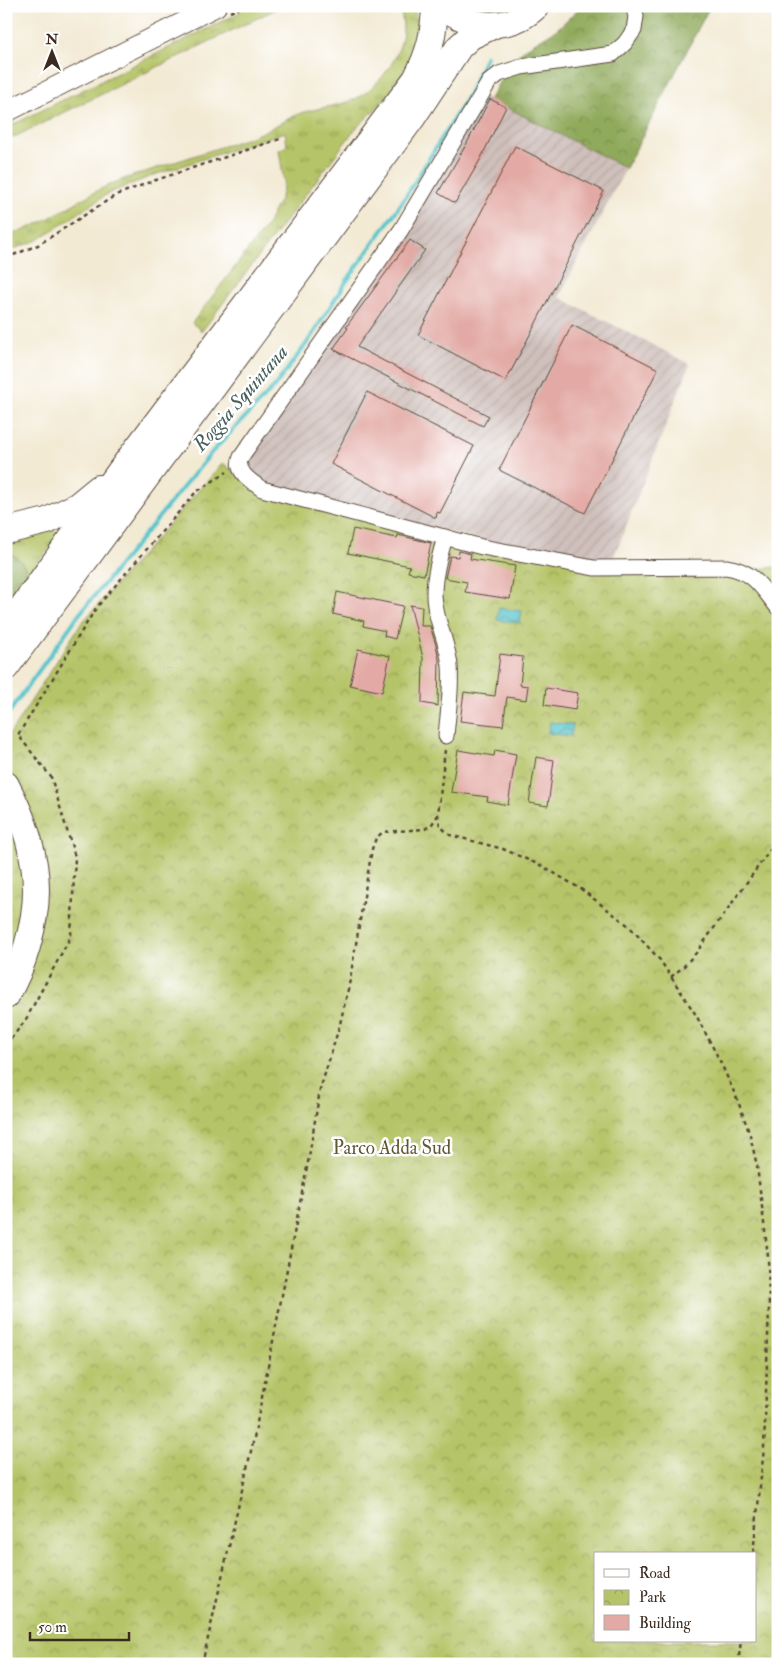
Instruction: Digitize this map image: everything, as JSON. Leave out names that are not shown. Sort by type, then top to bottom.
[{"type":"highway","points":[[6,630],[121,470],[416,79],[429,50],[435,6]]},
{"type":"highway","points":[[6,667],[412,118],[459,47],[471,36],[494,25]]},
{"type":"highway","points":[[6,531],[55,518],[77,506],[121,470]]},
{"type":"highway","points":[[6,996],[21,964],[29,939],[36,891],[32,857],[23,822],[8,788]]},
{"type":"main road","points":[[443,6],[453,15],[470,23],[494,25],[514,21],[537,6]]},
{"type":"street","points":[[6,112],[216,6]]},
{"type":"street","points":[[633,6],[636,16],[634,30],[625,43],[613,54],[515,68],[499,74],[489,82],[401,230],[241,457],[239,464],[246,477],[262,488],[482,547],[594,568],[737,568],[756,579],[778,608]]},
{"type":"street","points":[[445,537],[434,595],[436,611],[449,654],[450,668],[446,736]]},
{"type":"path","points":[[6,258],[38,245],[116,195],[283,138]]},
{"type":"path","points":[[6,1045],[25,1021],[71,936],[75,857],[51,777],[18,735],[96,608],[196,492],[239,464]]},
{"type":"path","points":[[446,736],[438,815],[440,826],[450,835],[503,849],[542,866],[581,889],[629,926],[660,960],[696,1015],[738,1101],[750,1135],[768,1256],[769,1307],[764,1448],[753,1552]]},
{"type":"path","points":[[202,1664],[254,1438],[309,1157],[320,1090],[340,1024],[349,985],[372,849],[376,838],[383,832],[425,829],[432,824],[438,815]]},
{"type":"path","points":[[671,977],[696,953],[778,840]]},
{"type":"path","points":[[738,1664],[741,1642]]},
{"type":"shaded area","points":[[481,95],[626,168],[559,297],[690,364],[609,569],[262,489],[241,457],[401,230]]},
{"type":"green space","points":[[240,6],[282,6],[6,141],[6,128],[239,13]]},
{"type":"green space","points":[[398,6],[413,6],[417,24],[416,41],[411,58],[403,74],[380,103],[356,128],[202,331],[192,323],[267,225],[281,197],[284,182],[279,150],[287,146],[285,132],[154,175],[109,193],[38,240],[6,252],[6,236],[35,226],[100,189],[129,177],[251,137],[307,111],[341,104],[364,94],[382,77],[390,66],[401,43],[403,30]]},
{"type":"green space","points":[[447,6],[532,6],[508,20]]},
{"type":"green space","points":[[582,6],[710,6],[626,168],[490,99],[511,61],[526,48],[556,30]]},
{"type":"green space","name":"Parco Adda Sud","points":[[223,463],[257,491],[482,552],[727,571],[778,567],[778,1664],[6,1664],[6,740],[80,625]]},
{"type":"green space","points":[[53,529],[57,533],[57,539],[27,575],[22,563],[6,550],[6,541]]},
{"type":"green space","points":[[6,550],[22,563],[27,575],[6,603]]},
{"type":"water","points":[[499,608],[522,611],[520,623],[497,620]]},
{"type":"water","points":[[550,722],[573,725],[571,736],[548,733]]},
{"type":"building","points":[[490,99],[506,107],[480,160],[455,203],[438,193]]},
{"type":"building","points":[[515,146],[604,191],[506,381],[418,335]]},
{"type":"building","points":[[410,240],[425,250],[357,347],[489,416],[483,426],[333,349],[348,328],[346,327]]},
{"type":"building","points":[[572,325],[658,369],[585,513],[499,470]]},
{"type":"building","points":[[367,392],[474,446],[440,513],[437,512],[436,518],[331,464]]},
{"type":"building","points":[[353,529],[397,538],[398,535],[431,543],[424,575],[408,572],[410,566],[348,553]]},
{"type":"building","points":[[459,551],[471,554],[470,559],[515,566],[510,599],[465,592],[467,582],[445,578],[450,556],[458,557]]},
{"type":"building","points":[[337,592],[403,606],[395,639],[384,636],[385,631],[363,626],[364,621],[333,614]]},
{"type":"building","points":[[410,605],[422,607],[421,626],[430,626],[436,645],[439,659],[438,706],[422,703],[423,658]]},
{"type":"building","points":[[358,649],[390,656],[382,692],[350,685]]},
{"type":"building","points":[[500,654],[523,657],[520,685],[528,686],[526,700],[507,697],[503,726],[460,721],[464,692],[495,696]]},
{"type":"building","points":[[546,688],[578,693],[575,710],[544,705]]},
{"type":"building","points":[[458,750],[494,756],[495,750],[516,754],[508,805],[487,801],[488,797],[451,792]]},
{"type":"building","points":[[536,757],[554,760],[548,806],[529,803]]},
{"type":"waterway","name":"Roggia Squintana","points":[[6,717],[77,617],[212,452],[274,387],[307,343],[346,282],[401,204],[469,94],[486,56]]}]
